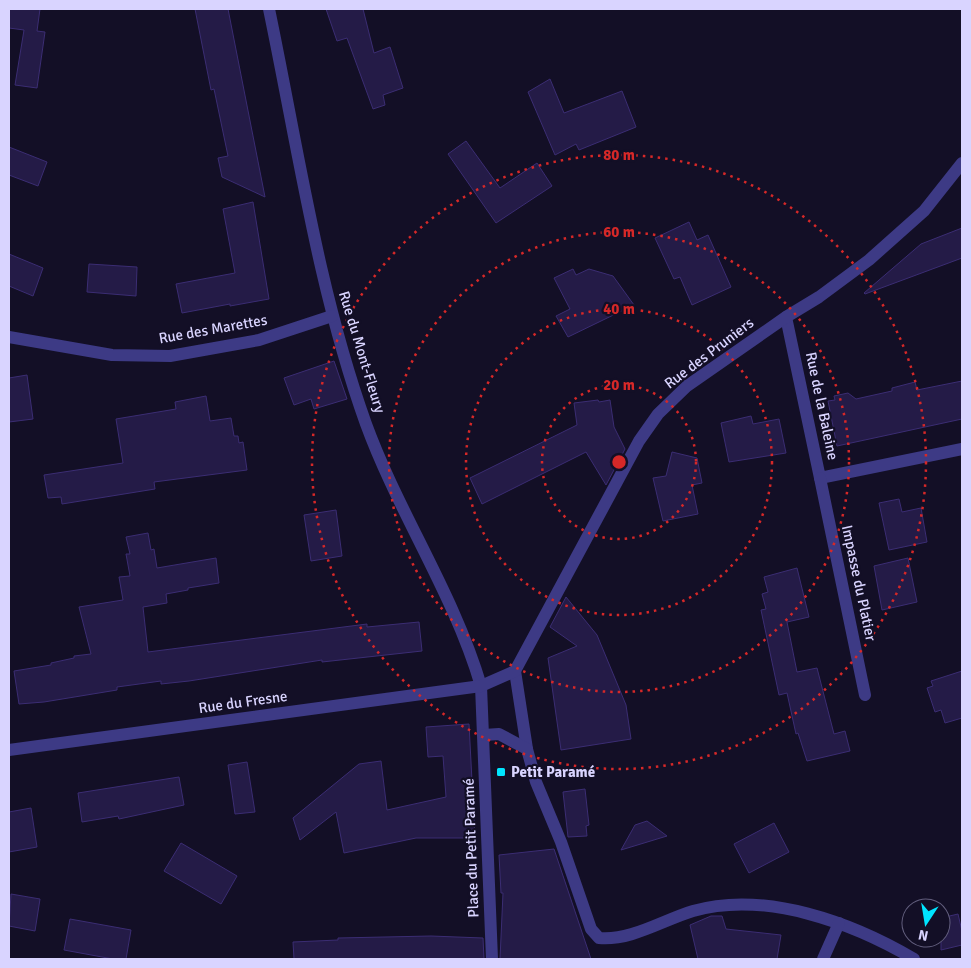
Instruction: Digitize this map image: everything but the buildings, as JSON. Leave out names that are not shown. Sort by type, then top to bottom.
[{"type":"street","name":"Rue du Mont-Fleury","points":[[270,9],[332,316],[367,426],[412,529],[450,602],[481,686]]},
{"type":"street","name":"Rue des Pruniers","points":[[515,671],[639,441],[658,414],[687,386],[786,317],[819,297],[869,260],[924,211],[962,163]]},
{"type":"street","name":"Rue des Marettes","points":[[9,337],[112,355],[170,356],[259,340],[332,316]]},
{"type":"street","name":"Rue de la Baleine","points":[[786,317],[820,478],[962,449]]},
{"type":"street","name":"Impasse du Platier","points":[[820,478],[866,694]]},
{"type":"street","points":[[481,686],[515,671],[527,749],[536,782],[561,842],[591,929],[599,938],[610,939],[707,907],[732,904],[779,908],[839,923],[887,943],[914,959]]},
{"type":"street","name":"Place du Petit Paramé","points":[[481,686],[492,959]]},
{"type":"street","name":"Rue du Fresne","points":[[9,750],[481,686]]},
{"type":"street","points":[[484,735],[499,734],[527,749]]},
{"type":"street","points":[[823,959],[839,923]]},
{"type":"place","name":"Petit Paramé","points":[[501,772]]}]
